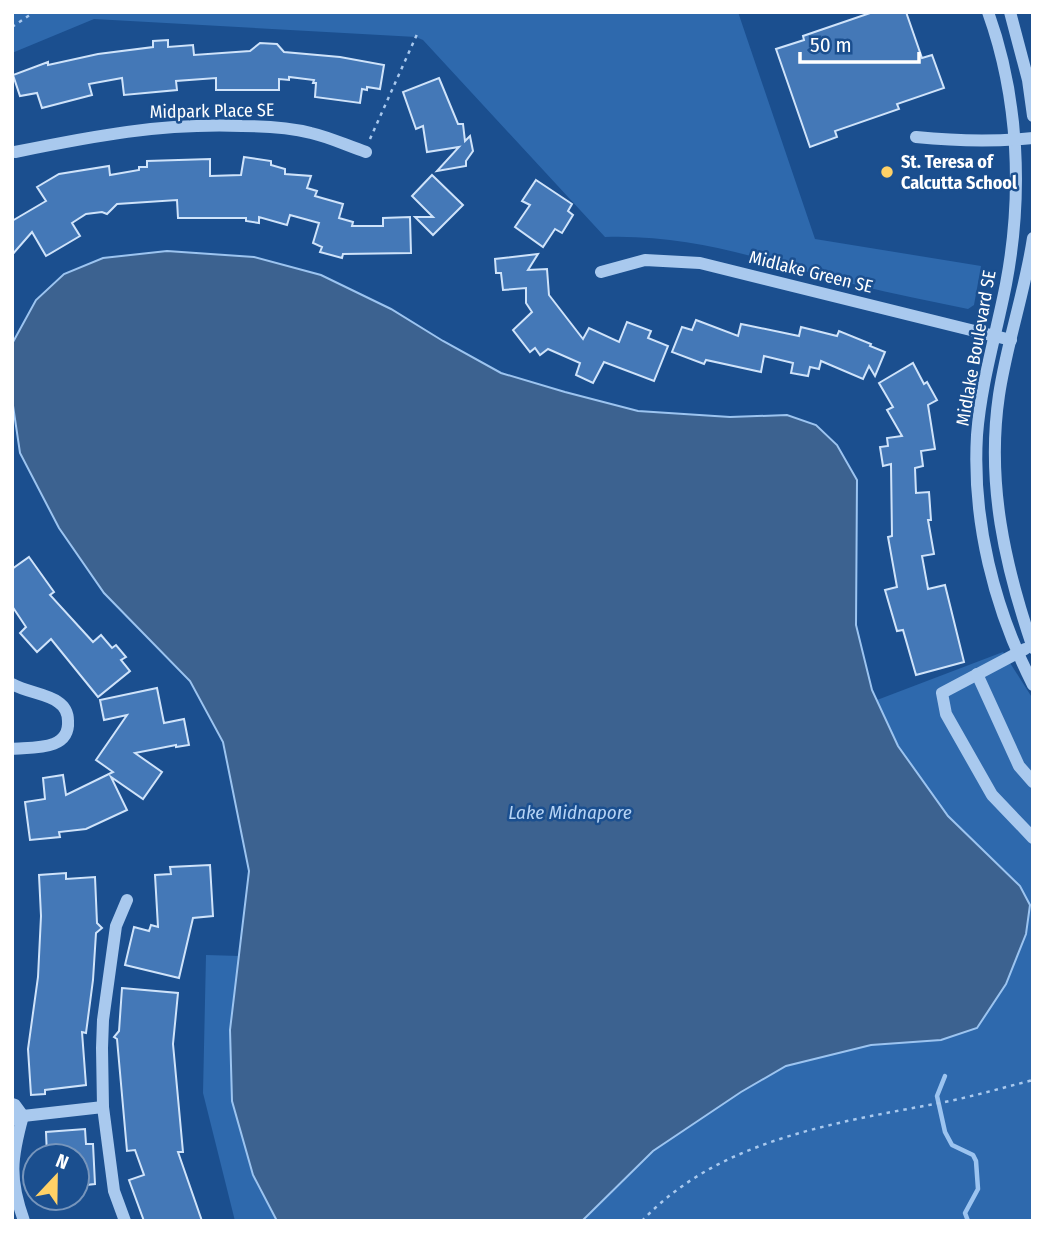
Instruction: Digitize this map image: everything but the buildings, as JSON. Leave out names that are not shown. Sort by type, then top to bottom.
[{"type":"street","name":"Midlake Boulevard SE","points":[[988,12],[1006,75],[1015,140],[1016,186],[1006,283],[980,406],[976,467],[978,497],[987,559],[998,600],[1017,652],[1033,685]]},
{"type":"street","points":[[1010,12],[1028,80],[1033,116]]},
{"type":"street","name":"Midpark Place SE","points":[[13,151],[126,131],[178,125],[220,125],[292,129],[313,133],[366,152]]},
{"type":"street","points":[[916,137],[958,141],[1033,138]]},
{"type":"street","name":"Midlake Boulevard SE","points":[[1032,647],[1007,562],[995,480],[996,424],[1004,367],[1033,238]]},
{"type":"street","name":"Midlake Green SE","points":[[601,272],[645,260],[700,263],[1011,340]]},
{"type":"street","points":[[1032,647],[1017,652],[942,693],[946,714],[992,796],[1033,838]]},
{"type":"street","points":[[977,674],[1019,766],[1033,782]]},
{"type":"street","points":[[12,684],[58,702],[68,718],[66,733],[56,744],[49,747],[12,748]]},
{"type":"street","points":[[125,1221],[114,1191],[103,1107],[103,1020],[116,926],[127,900]]},
{"type":"street","points":[[12,1104],[15,1105],[18,1118],[12,1158],[15,1194],[24,1221]]},
{"type":"street","points":[[18,1118],[103,1107]]},
{"type":"path","points":[[12,27],[34,12]]},
{"type":"path","points":[[366,152],[374,125],[418,32]]},
{"type":"path","points":[[642,1221],[684,1184],[737,1156],[784,1137],[844,1120],[931,1105],[1033,1080]]},
{"type":"shaded area","points":[[12,12],[738,12],[815,239],[981,266],[974,305],[968,309],[857,285],[702,245],[639,237],[605,237],[423,40],[416,37],[94,19],[12,53]]},
{"type":"shaded area","points":[[1003,652],[1033,699],[1033,1221],[582,1221],[653,1151],[741,1092],[786,1066],[871,1045],[941,1040],[977,1027],[1006,984],[1026,934],[1020,886],[948,816],[898,746],[877,700]]},
{"type":"shaded area","points":[[206,955],[240,956],[230,1030],[253,1175],[277,1221],[235,1221],[203,1093]]},
{"type":"water","name":"Lake Midnapore","points":[[167,251],[254,257],[321,275],[391,309],[501,373],[565,392],[638,411],[730,417],[787,415],[816,425],[837,445],[857,480],[856,625],[872,690],[898,746],[948,816],[1020,886],[1030,905],[1026,934],[1006,984],[977,1028],[941,1040],[871,1045],[786,1066],[741,1092],[653,1151],[582,1221],[277,1221],[253,1175],[232,1101],[230,1030],[249,871],[223,742],[190,681],[104,593],[59,528],[20,453],[12,399],[13,342],[36,300],[64,274],[103,258]]},
{"type":"waterway","points":[[945,1076],[937,1096],[945,1132],[952,1145],[973,1155],[976,1161],[978,1189],[965,1213],[968,1221]]},
{"type":"place","name":"St. Teresa of Calcutta School","points":[[887,172]]}]
